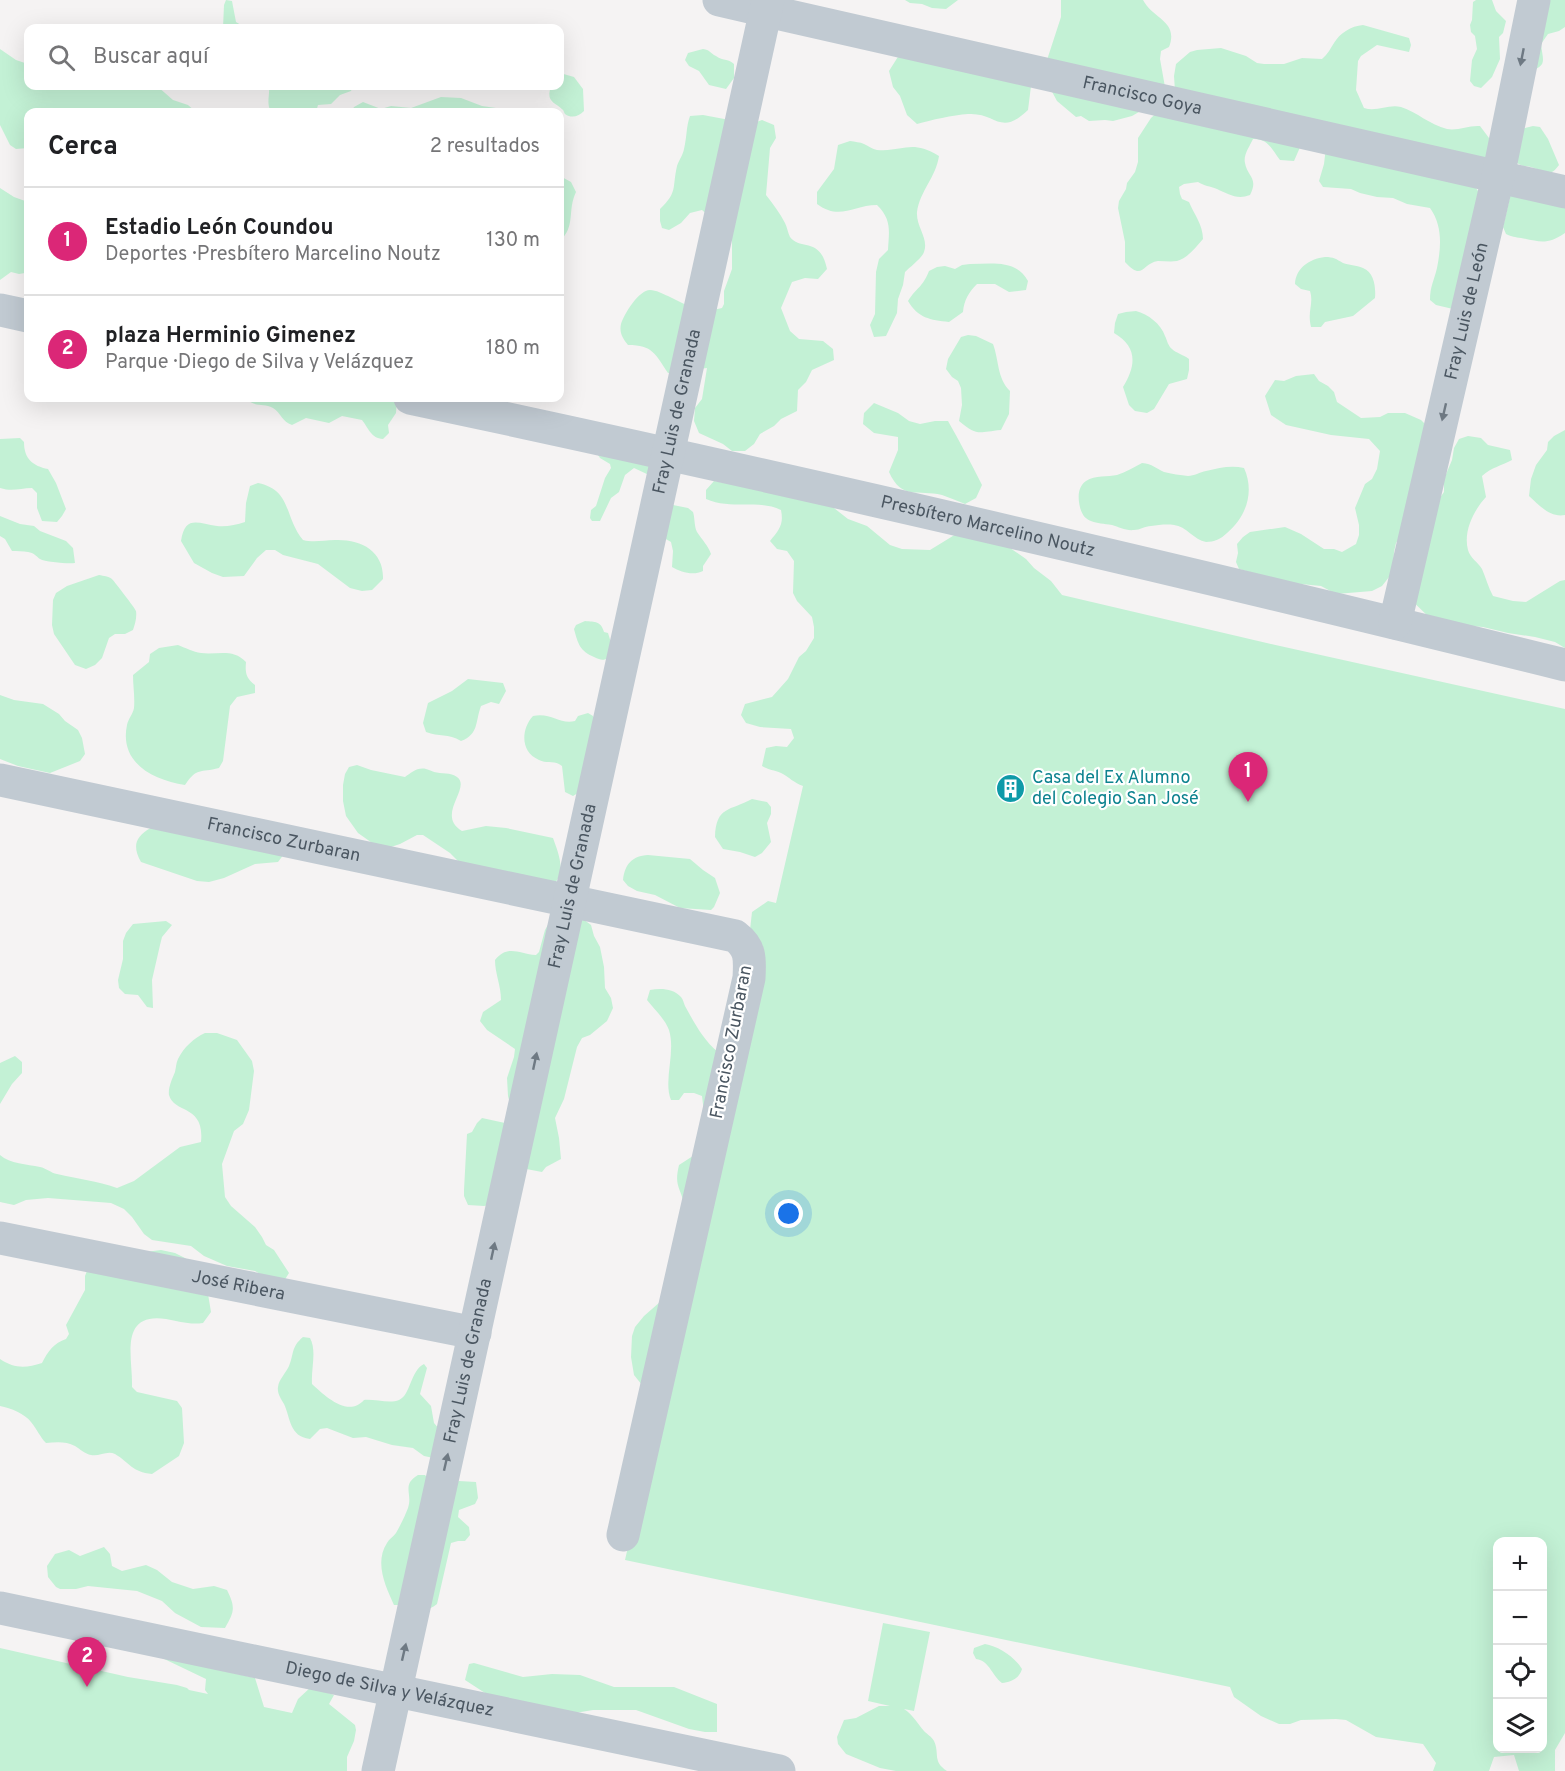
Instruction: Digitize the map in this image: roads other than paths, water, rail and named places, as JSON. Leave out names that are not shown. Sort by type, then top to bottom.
[{"type":"street","name":"Francisco Goya","points":[[719,0],[767,5],[1565,192]]},
{"type":"street","name":"Fray Luis de León","points":[[1395,623],[1498,177],[1534,0]]},
{"type":"street","name":"Fray Luis de Granada","points":[[378,1771],[767,5]]},
{"type":"street","points":[[0,310],[24,315]]},
{"type":"street","name":"Presbítero Marcelino Noutz","points":[[429,402],[669,453],[1565,665]]},
{"type":"street","name":"Francisco Zurbaran","points":[[0,780],[735,936],[746,944],[750,961],[746,990],[623,1536]]},
{"type":"street","name":"José Ribera","points":[[0,1238],[475,1334]]},
{"type":"street","name":"Diego de Silva y Velázquez","points":[[0,1608],[779,1771]]},
{"type":"place","name":"Casa del Ex Alumno del Colegio San José","points":[[1011,788]]},
{"type":"place","name":"Estadio León Coundou","points":[[1248,802]]},
{"type":"place","name":"plaza Herminio Gimenez","points":[[87,1687]]}]
